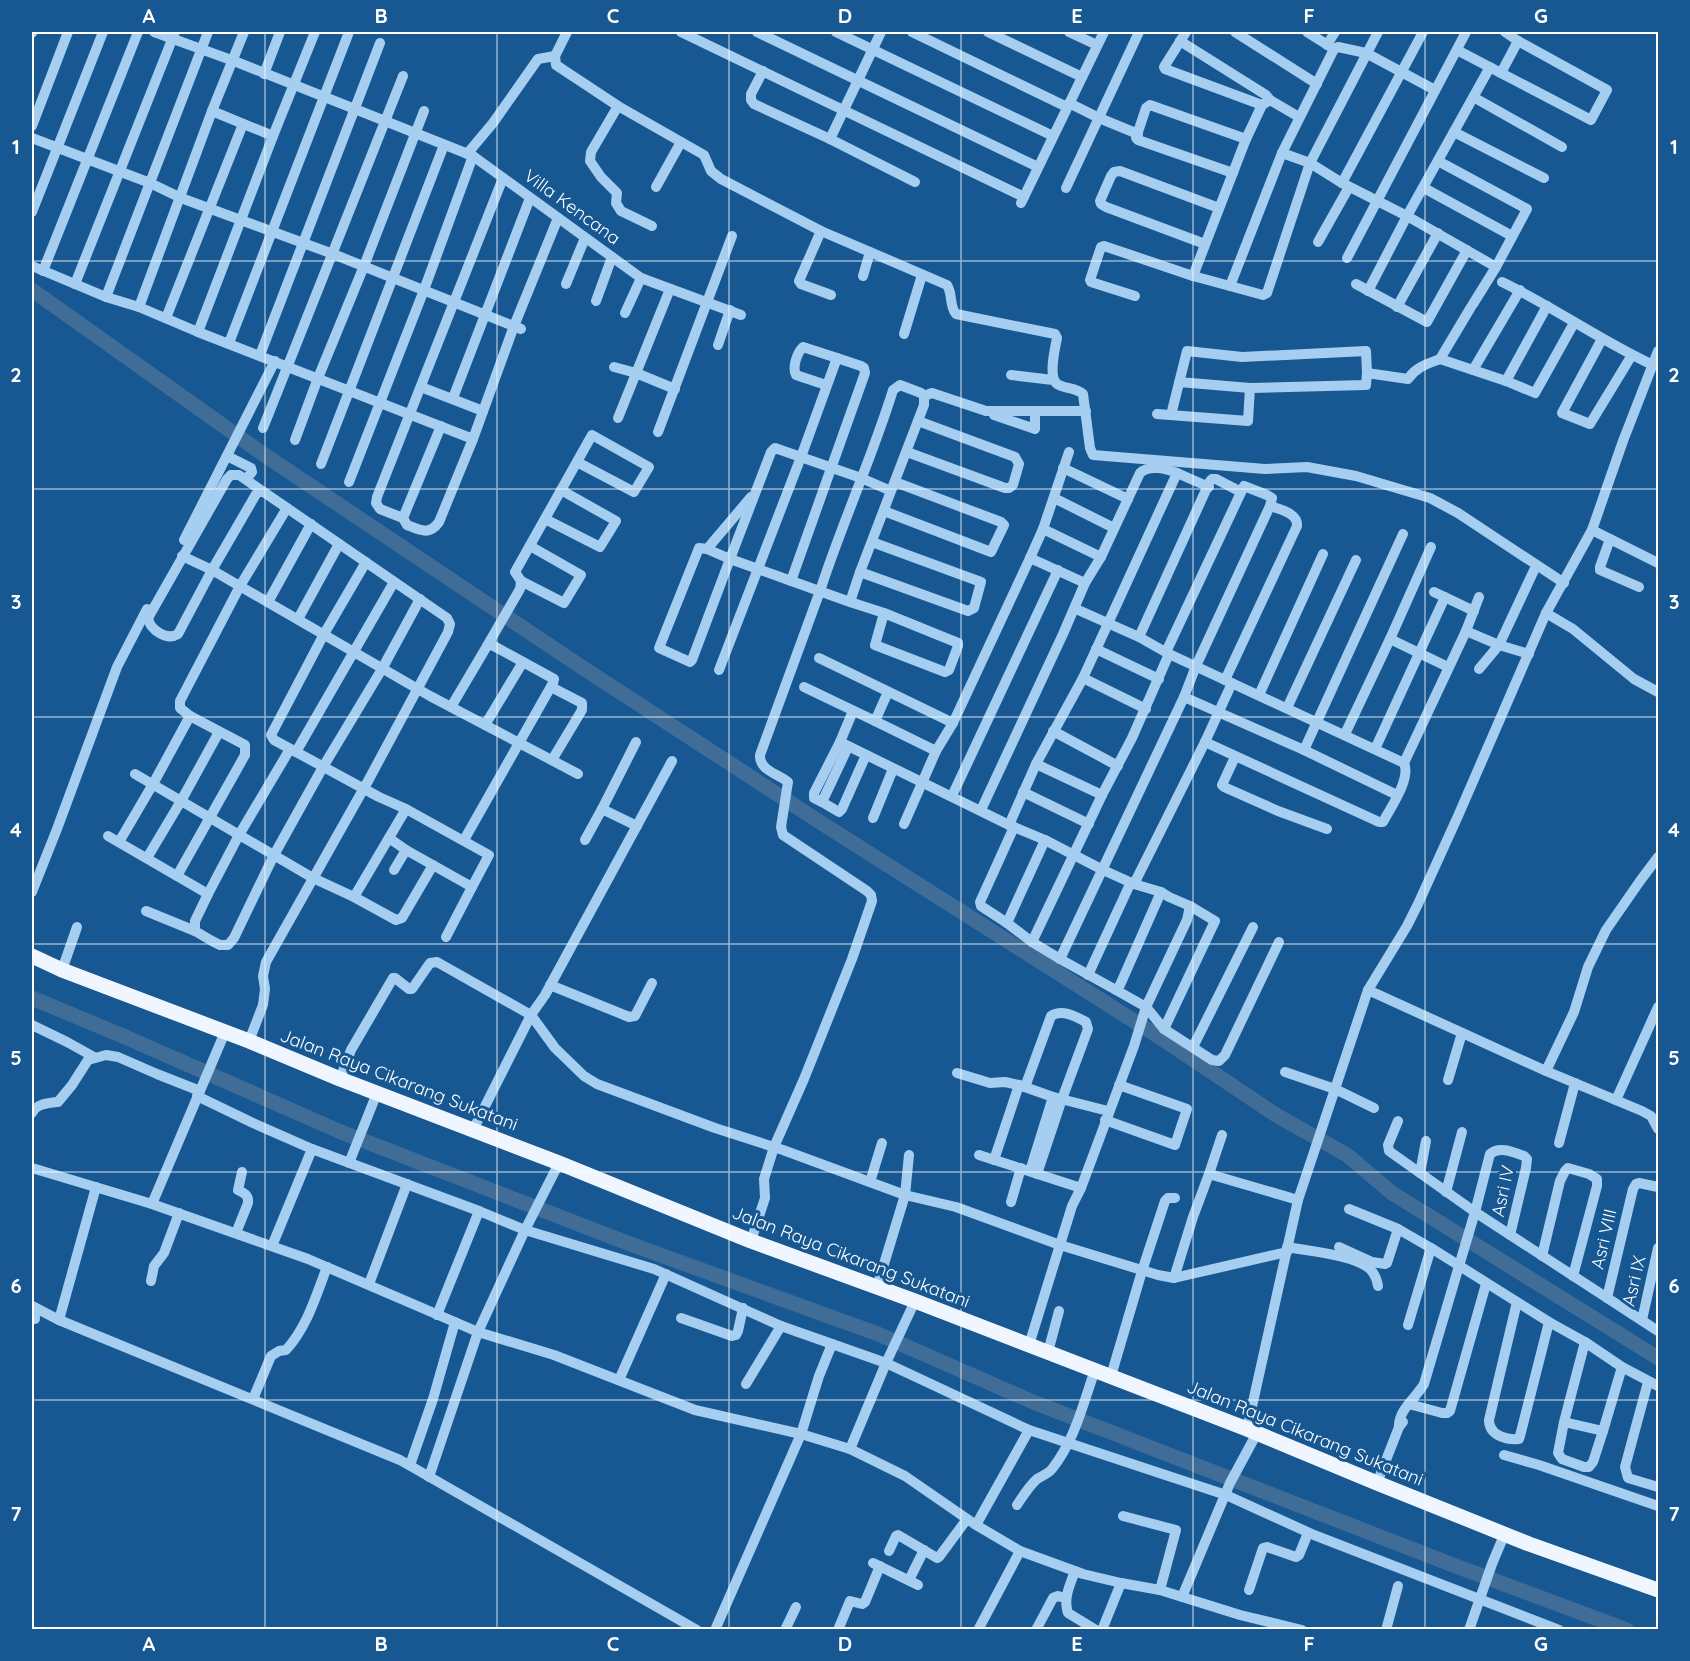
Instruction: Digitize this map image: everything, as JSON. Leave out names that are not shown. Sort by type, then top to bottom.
[{"type":"main road","name":"Jalan Raya Cikarang Sukatani","points":[[32,956],[62,970],[249,1041],[751,1241],[1111,1376],[1529,1544],[1659,1590]]},
{"type":"street","points":[[32,126],[68,32]]},
{"type":"street","points":[[32,212],[103,32]]},
{"type":"street","points":[[43,271],[138,32]]},
{"type":"street","name":"Villa Kencana","points":[[154,32],[173,35],[201,49],[470,155],[641,278],[741,315]]},
{"type":"street","points":[[106,297],[208,32]]},
{"type":"street","points":[[139,307],[244,32]]},
{"type":"street","points":[[264,74],[280,32]]},
{"type":"street","points":[[198,332],[315,32]]},
{"type":"street","points":[[229,343],[349,32]]},
{"type":"street","points":[[567,32],[555,56],[556,65],[618,106],[706,157],[711,171],[721,179],[821,231],[946,285],[951,291],[952,310],[956,314],[1055,334],[1057,338],[1053,380]]},
{"type":"street","points":[[681,32],[763,70],[1022,200],[1104,32]]},
{"type":"street","points":[[757,32],[1038,167]]},
{"type":"street","points":[[836,32],[1053,136]]},
{"type":"street","points":[[830,139],[881,32]]},
{"type":"street","points":[[912,32],[1068,105],[1138,134]]},
{"type":"street","points":[[988,32],[1082,77]]},
{"type":"street","points":[[1069,32],[1097,45]]},
{"type":"street","points":[[1066,188],[1139,32]]},
{"type":"street","points":[[1235,32],[1317,84]]},
{"type":"street","points":[[1306,32],[1330,47],[1366,53],[1435,90]]},
{"type":"street","points":[[1230,286],[1282,153],[1317,84],[1335,32]]},
{"type":"street","points":[[1135,296],[1090,280],[1101,247],[1104,246],[1193,276],[1263,295],[1267,293],[1310,164],[1378,32]]},
{"type":"street","points":[[1318,242],[1423,32]]},
{"type":"street","points":[[1347,258],[1466,32]]},
{"type":"street","points":[[1457,50],[1591,120],[1607,90],[1505,32]]},
{"type":"street","points":[[75,284],[173,35]]},
{"type":"street","points":[[1193,276],[1246,139],[1266,103],[1266,95],[1183,36],[1164,67],[1166,71],[1266,103],[1299,117]]},
{"type":"street","points":[[1502,73],[1518,41]]},
{"type":"street","points":[[260,355],[380,44]]},
{"type":"street","points":[[349,482],[424,290],[470,155],[538,59],[555,56]]},
{"type":"street","points":[[1368,291],[1490,67]]},
{"type":"street","points":[[763,70],[751,94],[754,104],[915,182]]},
{"type":"street","points":[[263,428],[403,76]]},
{"type":"street","points":[[1474,98],[1562,147]]},
{"type":"street","points":[[1233,173],[1138,140],[1136,138],[1146,108],[1150,105],[1246,139]]},
{"type":"street","points":[[618,106],[591,152],[590,161],[601,177],[617,193],[616,203],[621,211],[652,226]]},
{"type":"street","points":[[212,111],[273,136]]},
{"type":"street","points":[[295,440],[424,111]]},
{"type":"street","points":[[166,318],[243,124]]},
{"type":"street","points":[[1454,132],[1544,178]]},
{"type":"street","points":[[32,138],[150,183],[181,198],[364,266],[517,328]]},
{"type":"street","points":[[656,187],[681,142]]},
{"type":"street","points":[[321,464],[444,145]]},
{"type":"street","points":[[1282,153],[1310,164],[1496,267]]},
{"type":"street","points":[[1367,374],[1408,379],[1414,370],[1440,359],[1496,267],[1527,209],[1438,161]]},
{"type":"street","points":[[1205,243],[1106,207],[1100,201],[1111,176],[1114,172],[1120,171],[1219,208]]},
{"type":"street","points":[[503,178],[376,503],[380,509],[403,518],[407,525],[424,531],[436,527],[517,328],[558,218]]},
{"type":"street","points":[[1424,188],[1512,236]]},
{"type":"street","points":[[453,398],[530,198]]},
{"type":"street","points":[[821,231],[799,281],[801,284],[831,295]]},
{"type":"street","points":[[1397,307],[1438,233]]},
{"type":"street","points":[[658,432],[732,236]]},
{"type":"street","points":[[566,284],[585,238]]},
{"type":"street","points":[[1356,284],[1426,322],[1467,250]]},
{"type":"street","points":[[863,276],[870,252]]},
{"type":"street","points":[[596,301],[612,257]]},
{"type":"street","points":[[32,266],[106,297],[139,307],[473,439]]},
{"type":"street","points":[[904,334],[922,275]]},
{"type":"street","points":[[625,313],[641,278]]},
{"type":"street","points":[[1502,282],[1653,365]]},
{"type":"street","points":[[618,418],[670,289]]},
{"type":"street","points":[[1473,370],[1520,290]]},
{"type":"street","points":[[1506,381],[1547,306]]},
{"type":"street","points":[[718,345],[730,310]]},
{"type":"street","points":[[1440,359],[1535,393],[1574,323]]},
{"type":"street","points":[[1602,339],[1562,413],[1590,424],[1632,355]]},
{"type":"street","points":[[791,581],[865,373],[861,366],[804,347],[800,350],[794,368],[796,375],[826,386]]},
{"type":"street","points":[[1171,415],[1179,382],[1187,351],[1242,357],[1366,351],[1366,385],[1250,388],[1179,382]]},
{"type":"street","points":[[1182,1597],[1252,1431],[1298,1200],[1368,990],[1418,904],[1546,613],[1592,530],[1659,351]]},
{"type":"street","points":[[719,670],[837,358]]},
{"type":"street","points":[[32,892],[117,667],[275,360]]},
{"type":"street","points":[[614,367],[636,373],[675,389]]},
{"type":"street","points":[[1011,375],[1053,380],[1059,385],[1081,392],[1093,455],[1265,470],[1307,467],[1356,477],[1430,498],[1494,535],[1536,566],[1564,583]]},
{"type":"street","points":[[751,1241],[765,1198],[764,1179],[774,1147],[852,959],[872,901],[867,891],[783,836],[781,827],[788,784],[785,779],[772,772],[761,762],[760,755],[893,390],[900,385],[924,396]]},
{"type":"street","points":[[421,387],[483,411]]},
{"type":"street","points":[[1157,414],[1248,421],[1250,388]]},
{"type":"street","points":[[924,396],[932,393],[1035,429],[1035,411]]},
{"type":"street","points":[[850,602],[924,405],[924,396]]},
{"type":"street","points":[[986,411],[1086,411]]},
{"type":"street","points":[[907,452],[1005,488],[1013,485],[1019,464],[1015,457],[918,421]]},
{"type":"street","points":[[403,518],[441,426]]},
{"type":"street","points":[[530,546],[581,575],[564,603],[521,581],[515,572],[592,435],[650,467],[634,492],[577,462]]},
{"type":"street","points":[[884,511],[991,552],[1004,525],[1001,522],[861,478],[778,448],[772,449],[756,491],[730,559],[691,661],[659,648],[698,549],[707,549],[730,559],[884,613],[958,643],[949,670],[945,672],[875,645],[884,613]]},
{"type":"street","points":[[904,824],[936,751],[953,723],[1043,529],[1069,452]]},
{"type":"street","points":[[227,454],[251,468],[252,472],[246,480]]},
{"type":"street","points":[[1063,468],[1128,499]]},
{"type":"street","points":[[981,810],[1085,583],[1101,557],[1140,473],[1144,469],[1154,468],[1178,473],[1209,487]]},
{"type":"street","points":[[1178,473],[1083,678],[1023,792],[1012,826],[980,902],[981,906],[1032,942],[1116,990],[1164,1029],[1212,1060],[1219,1061],[1225,1055],[1279,942]]},
{"type":"street","points":[[249,1041],[263,1005],[265,989],[263,976],[266,962],[363,789],[448,632],[450,624],[447,618],[287,507],[260,489],[246,480],[239,475],[231,475],[148,618],[148,623],[153,628],[169,638],[178,634],[212,570],[260,489]]},
{"type":"street","points":[[1138,637],[1212,479],[1241,492]]},
{"type":"street","points":[[1032,942],[1146,709],[1168,653],[1244,486],[1267,495],[1272,498],[1270,506],[1184,697],[1060,959]]},
{"type":"street","points":[[545,519],[600,547],[616,521],[561,490]]},
{"type":"street","points":[[707,549],[756,491]]},
{"type":"street","points":[[1054,498],[1114,528]]},
{"type":"street","points":[[1088,975],[1218,712],[1228,681],[1297,526],[1298,520],[1295,516],[1270,506]]},
{"type":"street","points":[[177,876],[245,755],[246,748],[245,745],[190,716],[180,708],[180,701],[240,586],[287,507]]},
{"type":"street","points":[[268,602],[311,524]]},
{"type":"street","points":[[1043,529],[1101,557]]},
{"type":"street","points":[[1592,530],[1659,563]]},
{"type":"street","points":[[1304,750],[1403,534]]},
{"type":"street","points":[[1610,539],[1600,570],[1639,587]]},
{"type":"street","points":[[860,572],[968,611],[974,608],[981,582],[872,542]]},
{"type":"street","points":[[298,620],[339,544]]},
{"type":"street","points":[[1345,734],[1431,547]]},
{"type":"street","points":[[1259,695],[1323,554]]},
{"type":"street","points":[[182,556],[212,570],[417,689],[578,774]]},
{"type":"street","points":[[1030,558],[1085,583]]},
{"type":"street","points":[[1287,708],[1356,560]]},
{"type":"street","points":[[366,562],[324,634],[271,735],[274,740],[323,767],[489,855],[446,937]]},
{"type":"street","points":[[1479,669],[1498,645],[1536,566]]},
{"type":"street","points":[[952,796],[1058,570]]},
{"type":"street","points":[[451,707],[514,600],[520,589],[521,581]]},
{"type":"street","points":[[195,930],[195,921],[239,835],[354,652],[394,582]]},
{"type":"street","points":[[1434,592],[1474,611]]},
{"type":"street","points":[[1375,749],[1445,597]]},
{"type":"street","points":[[1404,763],[1466,631],[1479,597]]},
{"type":"street","points":[[146,911],[195,930],[220,945],[228,945],[234,938],[274,855],[420,600]]},
{"type":"street","points":[[1074,610],[1108,622],[1168,653],[1404,763],[1406,777],[1383,822],[1379,822],[1204,742]]},
{"type":"street","points":[[1546,613],[1573,629],[1634,679],[1659,692]]},
{"type":"street","points":[[1466,631],[1498,645],[1528,654]]},
{"type":"street","points":[[1390,639],[1448,667]]},
{"type":"street","points":[[464,840],[554,679],[492,645],[487,646]]},
{"type":"street","points":[[1096,649],[1159,679]]},
{"type":"street","points":[[819,658],[953,723]]},
{"type":"street","points":[[485,725],[523,662]]},
{"type":"street","points":[[1083,678],[1146,709]]},
{"type":"street","points":[[551,687],[582,703],[582,710],[552,760]]},
{"type":"street","points":[[804,687],[936,751]]},
{"type":"street","points":[[875,722],[888,692]]},
{"type":"street","points":[[1184,697],[1304,750],[1397,795]]},
{"type":"street","points":[[853,711],[844,745],[822,802],[839,812],[842,809],[866,755]]},
{"type":"street","points":[[119,842],[190,716]]},
{"type":"street","points":[[147,858],[219,732]]},
{"type":"street","points":[[1053,732],[1118,766]]},
{"type":"street","points":[[585,840],[636,742]]},
{"type":"street","points":[[844,745],[1045,840],[1103,870],[1191,906],[1215,921],[1164,1029]]},
{"type":"street","points":[[1235,757],[1222,785],[1224,787],[1278,811],[1327,829]]},
{"type":"street","points":[[473,1130],[531,1015],[550,985],[672,761]]},
{"type":"street","points":[[1036,764],[1102,795]]},
{"type":"street","points":[[873,818],[893,769]]},
{"type":"street","points":[[135,774],[313,878],[396,920],[399,920],[433,866]]},
{"type":"street","points":[[1023,792],[1089,824]]},
{"type":"street","points":[[354,897],[406,809]]},
{"type":"street","points":[[602,809],[637,826]]},
{"type":"street","points":[[108,836],[208,894]]},
{"type":"street","points":[[389,838],[472,887]]},
{"type":"street","points":[[1007,923],[1045,840]]},
{"type":"street","points":[[394,870],[406,850]]},
{"type":"street","points":[[1546,1071],[1574,1012],[1588,967],[1606,930],[1659,857]]},
{"type":"street","points":[[1116,990],[1161,892]]},
{"type":"street","points":[[1029,1345],[1072,1206],[1081,1188],[1134,1046],[1144,1012],[1187,920],[1191,906]]},
{"type":"street","points":[[62,970],[77,927]]},
{"type":"street","points":[[1193,1047],[1253,927]]},
{"type":"street","points":[[340,1079],[351,1050],[393,978],[411,989],[430,963],[434,962],[442,964],[531,1015],[555,1048],[584,1076],[597,1084],[905,1195],[956,1207],[1060,1245],[1142,1271],[1174,1278],[1287,1250],[1357,1261],[1372,1270],[1378,1286]]},
{"type":"street","points":[[550,985],[623,1015],[635,1017],[652,983]]},
{"type":"street","points":[[1368,990],[1546,1071],[1642,1111],[1651,1116],[1659,1129]]},
{"type":"street","points":[[1616,1100],[1659,1007]]},
{"type":"street","points":[[994,1160],[1049,1018],[1055,1013],[1067,1014],[1086,1022],[1088,1029],[1029,1171],[1011,1202]]},
{"type":"street","points":[[32,1026],[67,1042],[94,1058]]},
{"type":"street","points":[[152,1204],[225,1032]]},
{"type":"street","points":[[1448,1080],[1462,1033]]},
{"type":"street","points":[[32,1113],[36,1107],[58,1102],[88,1060],[106,1055],[118,1057],[200,1092],[253,1124],[312,1149],[350,1160],[479,1211],[528,1225],[654,1269],[781,1326],[886,1363],[1029,1430],[1226,1495],[1308,1533],[1559,1629]]},
{"type":"street","points":[[1285,1072],[1335,1089],[1374,1108]]},
{"type":"street","points":[[957,1073],[990,1083],[1005,1082],[1022,1086],[1107,1116],[1175,1145],[1187,1109],[1119,1085]]},
{"type":"street","points":[[1559,1143],[1575,1083]]},
{"type":"street","points":[[350,1160],[377,1093]]},
{"type":"street","points":[[1398,1121],[1388,1145],[1389,1151],[1475,1212],[1659,1331]]},
{"type":"street","points":[[1446,1191],[1462,1132]]},
{"type":"street","points":[[1174,1278],[1222,1135]]},
{"type":"street","points":[[1420,1173],[1426,1141]]},
{"type":"street","points":[[870,1182],[882,1143]]},
{"type":"street","points":[[272,1246],[312,1149]]},
{"type":"street","name":"Asri IV","points":[[1475,1212],[1490,1154],[1499,1150],[1524,1156],[1527,1159],[1526,1168],[1510,1235]]},
{"type":"street","points":[[877,1287],[905,1195],[909,1155]]},
{"type":"street","points":[[979,1155],[1081,1188]]},
{"type":"street","points":[[429,1477],[478,1332],[559,1163]]},
{"type":"street","points":[[32,1168],[152,1204],[308,1258],[478,1332],[554,1355],[704,1412],[801,1434],[850,1449],[905,1476],[971,1522],[1020,1551],[1075,1571],[1160,1590],[1240,1616],[1298,1629]]},
{"type":"street","points":[[1542,1256],[1560,1181],[1565,1171],[1568,1168],[1589,1174],[1597,1179],[1573,1276]]},
{"type":"street","points":[[236,1233],[248,1203],[246,1194],[238,1190],[242,1172]]},
{"type":"street","points":[[1209,1174],[1298,1200]]},
{"type":"street","points":[[369,1284],[408,1184]]},
{"type":"street","name":"Asri VIII","points":[[1607,1298],[1636,1184],[1659,1187]]},
{"type":"street","points":[[59,1320],[96,1187]]},
{"type":"street","points":[[1111,1376],[1165,1202],[1168,1198],[1175,1198]]},
{"type":"street","points":[[1349,1209],[1398,1229],[1585,1342],[1622,1367],[1654,1384],[1625,1467],[1628,1478],[1659,1487]]},
{"type":"street","points":[[437,1315],[479,1211]]},
{"type":"street","points":[[1377,1483],[1399,1427],[1400,1418],[1424,1384],[1475,1212]]},
{"type":"street","points":[[151,1281],[154,1266],[164,1253],[179,1214]]},
{"type":"street","points":[[1339,1247],[1372,1262],[1384,1264],[1387,1263],[1398,1229]]},
{"type":"street","points":[[1408,1326],[1431,1248]]},
{"type":"street","name":"Asri IX","points":[[1642,1320],[1659,1248]]},
{"type":"street","points":[[253,1399],[271,1356],[286,1350],[306,1322],[327,1267]]},
{"type":"street","points":[[620,1380],[666,1274]]},
{"type":"street","points":[[1407,1407],[1442,1413],[1450,1411],[1486,1284]]},
{"type":"street","points":[[850,1449],[891,1351],[915,1301]]},
{"type":"street","points":[[1517,1302],[1489,1420],[1489,1427],[1498,1435],[1515,1440],[1521,1436],[1549,1322]]},
{"type":"street","points":[[681,1318],[732,1336],[738,1331],[743,1308]]},
{"type":"street","points":[[32,1310],[253,1399],[410,1466],[697,1629]]},
{"type":"street","points":[[1048,1352],[1059,1311]]},
{"type":"street","points":[[410,1466],[434,1399],[455,1322]]},
{"type":"street","points":[[746,1383],[781,1326]]},
{"type":"street","points":[[1585,1342],[1564,1422],[1558,1453],[1562,1459],[1584,1467],[1589,1467],[1593,1462],[1622,1367]]},
{"type":"street","points":[[716,1629],[801,1434],[819,1376],[832,1344]]},
{"type":"street","points":[[1017,1505],[1026,1491],[1053,1468],[1070,1442],[1095,1370]]},
{"type":"street","points":[[1564,1422],[1603,1431]]},
{"type":"street","points":[[889,1551],[898,1535],[937,1558],[939,1557],[971,1522],[1029,1430]]},
{"type":"street","points":[[1504,1455],[1659,1506]]},
{"type":"street","points":[[1123,1516],[1176,1530],[1160,1590]]},
{"type":"street","points":[[1249,1590],[1263,1548],[1267,1547],[1296,1557],[1308,1533]]},
{"type":"street","points":[[1469,1629],[1505,1533]]},
{"type":"street","points":[[838,1629],[850,1601],[862,1604],[865,1602],[876,1565],[913,1582],[924,1550]]},
{"type":"street","points":[[978,1629],[1020,1551]]},
{"type":"street","points":[[1075,1571],[1065,1598],[1066,1609],[1068,1613],[1096,1629]]},
{"type":"street","points":[[1102,1629],[1121,1583]]},
{"type":"street","points":[[1386,1629],[1398,1586]]},
{"type":"street","points":[[1036,1629],[1053,1598],[1058,1596],[1065,1598]]},
{"type":"street","points":[[786,1629],[796,1607]]},
{"type":"waterway","points":[[32,290],[263,454],[577,664],[823,824],[1164,1040],[1276,1115],[1347,1155],[1392,1193],[1658,1358]]},
{"type":"waterway","points":[[32,998],[341,1132],[630,1244],[878,1334],[1033,1402],[1627,1630]]}]
